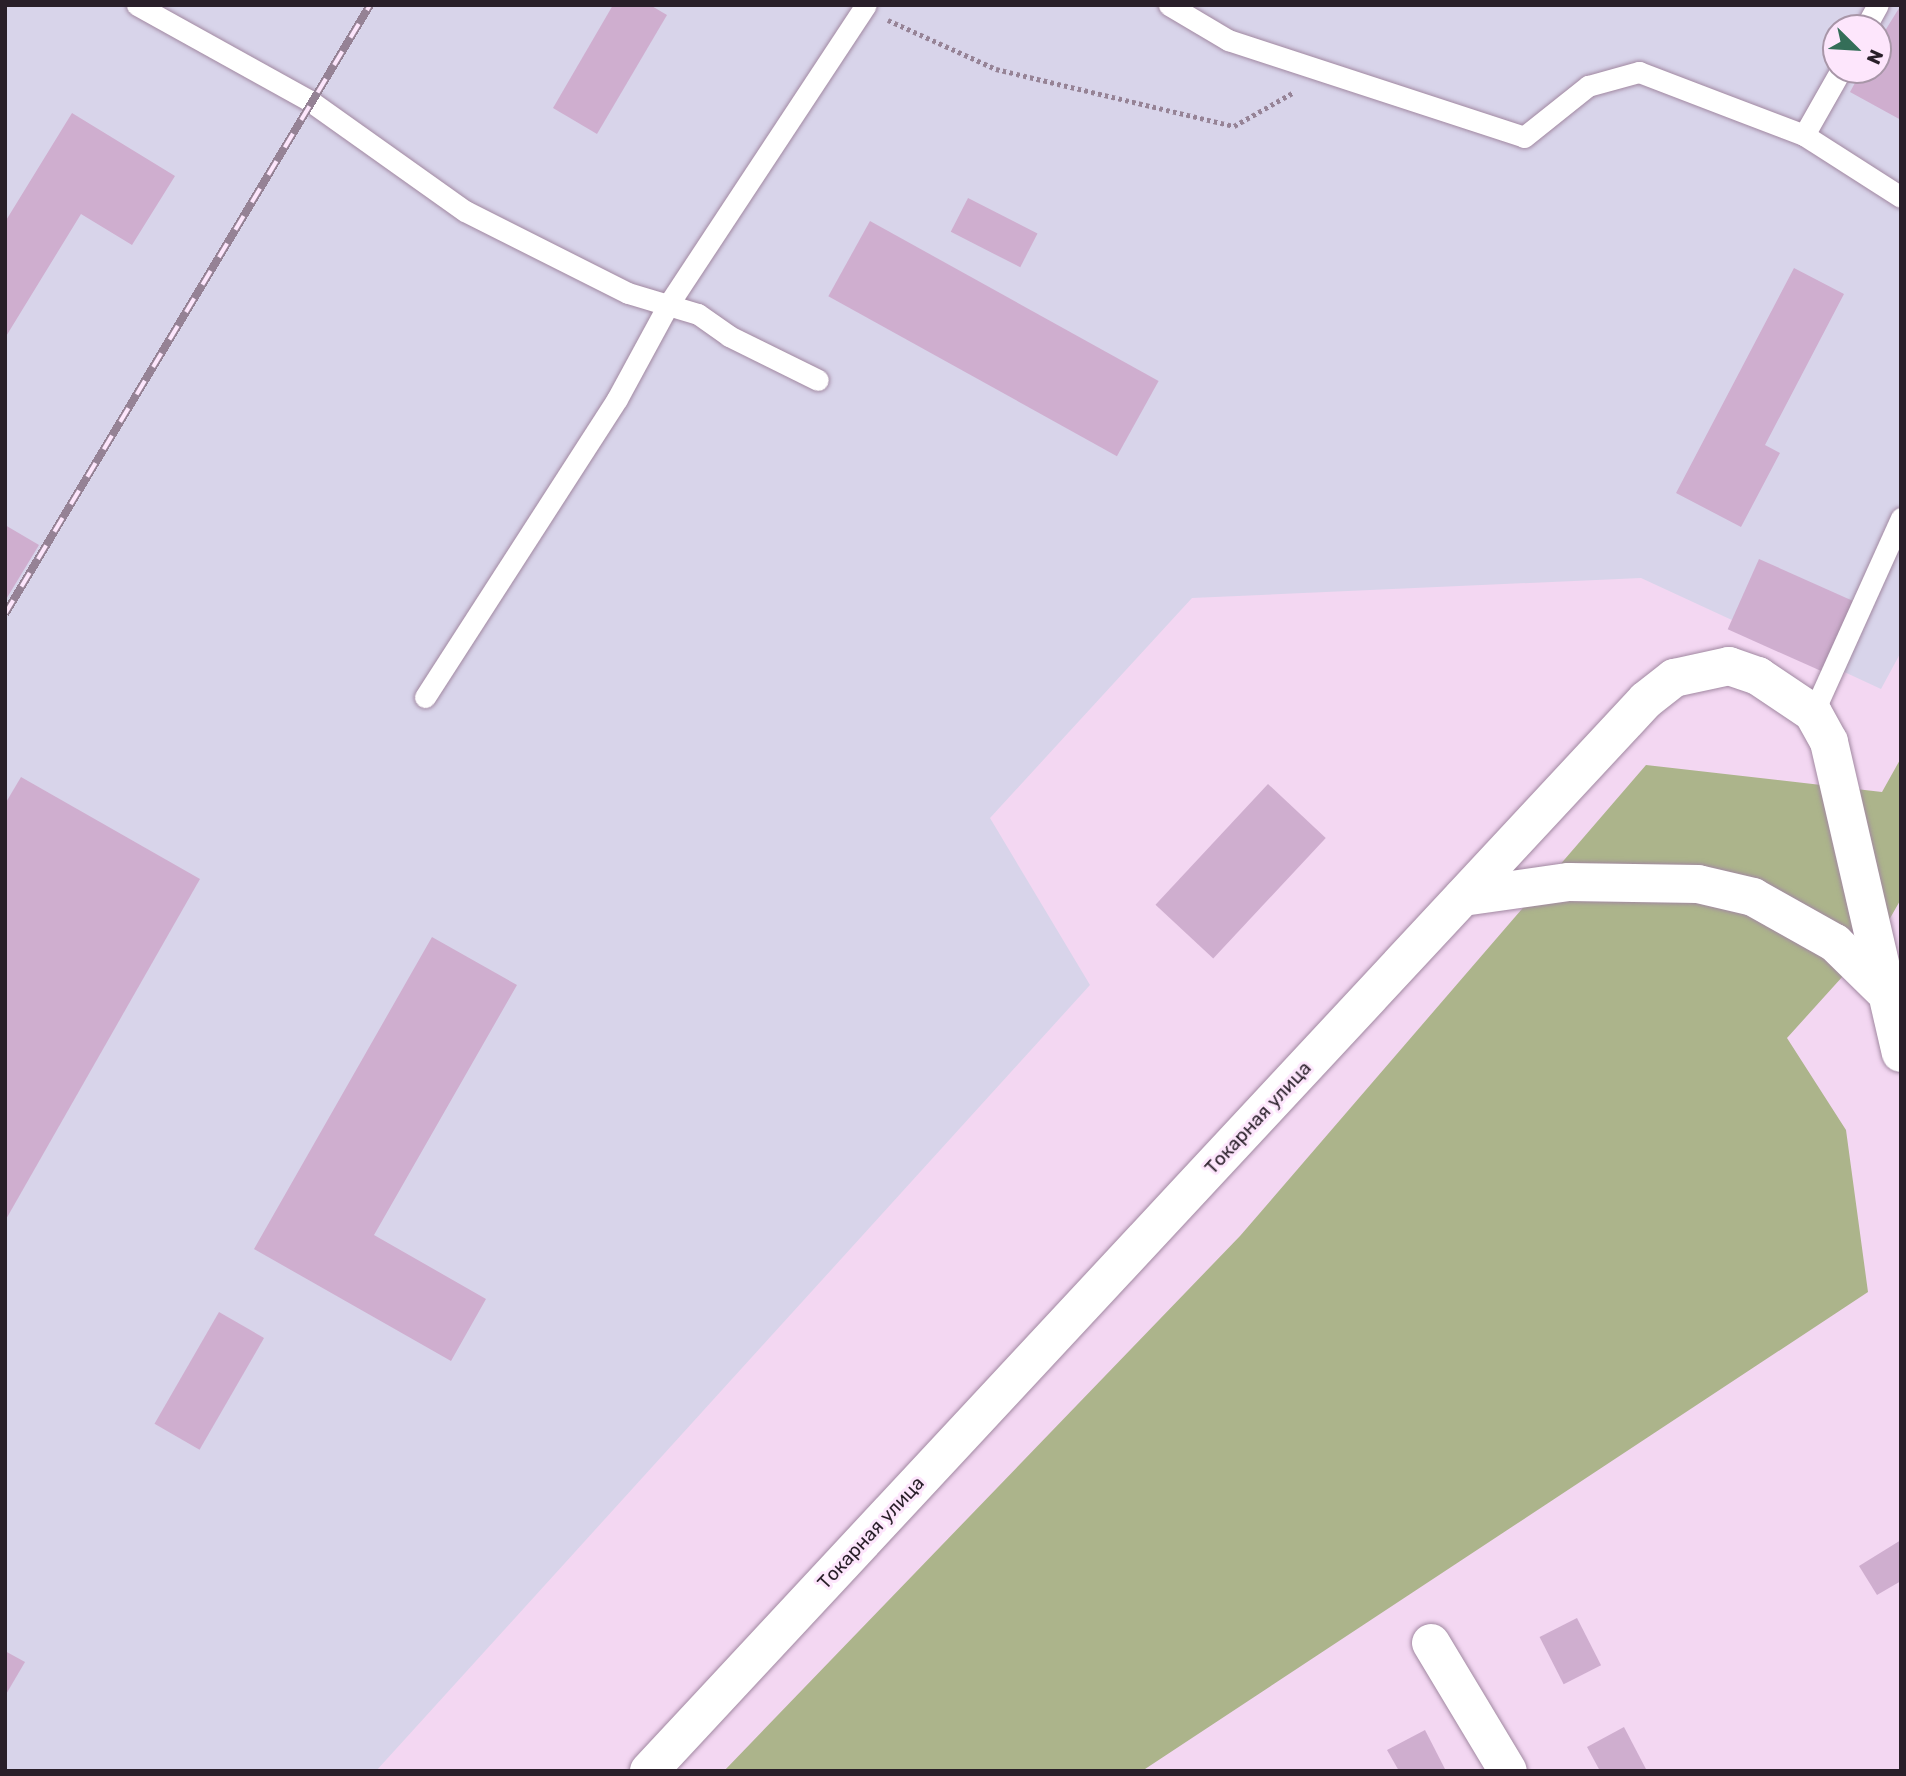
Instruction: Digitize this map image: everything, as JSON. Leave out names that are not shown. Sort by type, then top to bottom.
[{"type":"street","name":"Токарная улица","points":[[649,1771],[1646,700],[1674,678],[1729,666],[1758,676],[1813,713],[1829,742],[1853,838],[1882,989],[1901,1053]]},
{"type":"street","points":[[1464,897],[1569,883],[1698,884],[1765,904],[1835,943],[1882,989]]},
{"type":"street","points":[[1431,1643],[1508,1771]]},
{"type":"lane","points":[[137,5],[310,101],[465,211],[628,293],[698,314],[729,336],[818,380]]},
{"type":"lane","points":[[1169,5],[1204,14],[1228,40],[1524,137],[1588,86],[1639,72],[1804,135],[1901,197]]},
{"type":"lane","points":[[425,697],[617,399],[668,305],[865,7]]},
{"type":"lane","points":[[1804,135],[1833,84]]},
{"type":"lane","points":[[1813,713],[1901,518]]},
{"type":"path","points":[[865,7],[996,69],[1234,127],[1329,73]]},
{"type":"shaded area","points":[[5,5],[1901,5],[1901,652],[1881,689],[1641,578],[1192,598],[990,818],[1090,985],[376,1771],[5,1771]]},
{"type":"green space","points":[[1901,758],[1901,899],[1881,934],[1787,1038],[1846,1130],[1868,1292],[1142,1771],[724,1771],[1240,1236],[1646,765],[1882,792]]},
{"type":"building","points":[[613,5],[650,5],[667,15],[597,134],[553,108]]},
{"type":"building","points":[[1901,5],[1901,120],[1850,92],[1854,84],[1892,84],[1892,19]]},
{"type":"building","points":[[72,113],[175,176],[132,245],[81,214],[5,338],[5,222]]},
{"type":"building","points":[[968,198],[1037,233],[1020,267],[951,232]]},
{"type":"building","points":[[870,221],[1159,381],[1117,456],[828,296]]},
{"type":"building","points":[[1794,268],[1844,294],[1765,445],[1780,453],[1741,527],[1676,493]]},
{"type":"building","points":[[5,525],[39,545],[5,601]]},
{"type":"building","points":[[1759,559],[1853,601],[1822,671],[1728,629]]},
{"type":"building","points":[[21,777],[200,879],[5,1221],[5,804]]},
{"type":"building","points":[[1268,784],[1326,838],[1213,959],[1155,905]]},
{"type":"building","points":[[432,937],[517,985],[374,1235],[486,1299],[451,1361],[254,1249]]},
{"type":"building","points":[[219,1312],[264,1338],[200,1450],[154,1424]]},
{"type":"building","points":[[1901,1540],[1901,1581],[1877,1595],[1859,1566]]},
{"type":"building","points":[[1577,1618],[1601,1665],[1564,1684],[1540,1637]]},
{"type":"building","points":[[5,1651],[25,1662],[5,1696]]},
{"type":"building","points":[[1624,1727],[1647,1771],[1600,1771],[1587,1747]]},
{"type":"building","points":[[1425,1730],[1446,1771],[1399,1771],[1387,1750]]},
{"type":"railway","points":[[5,614],[370,5]]}]
